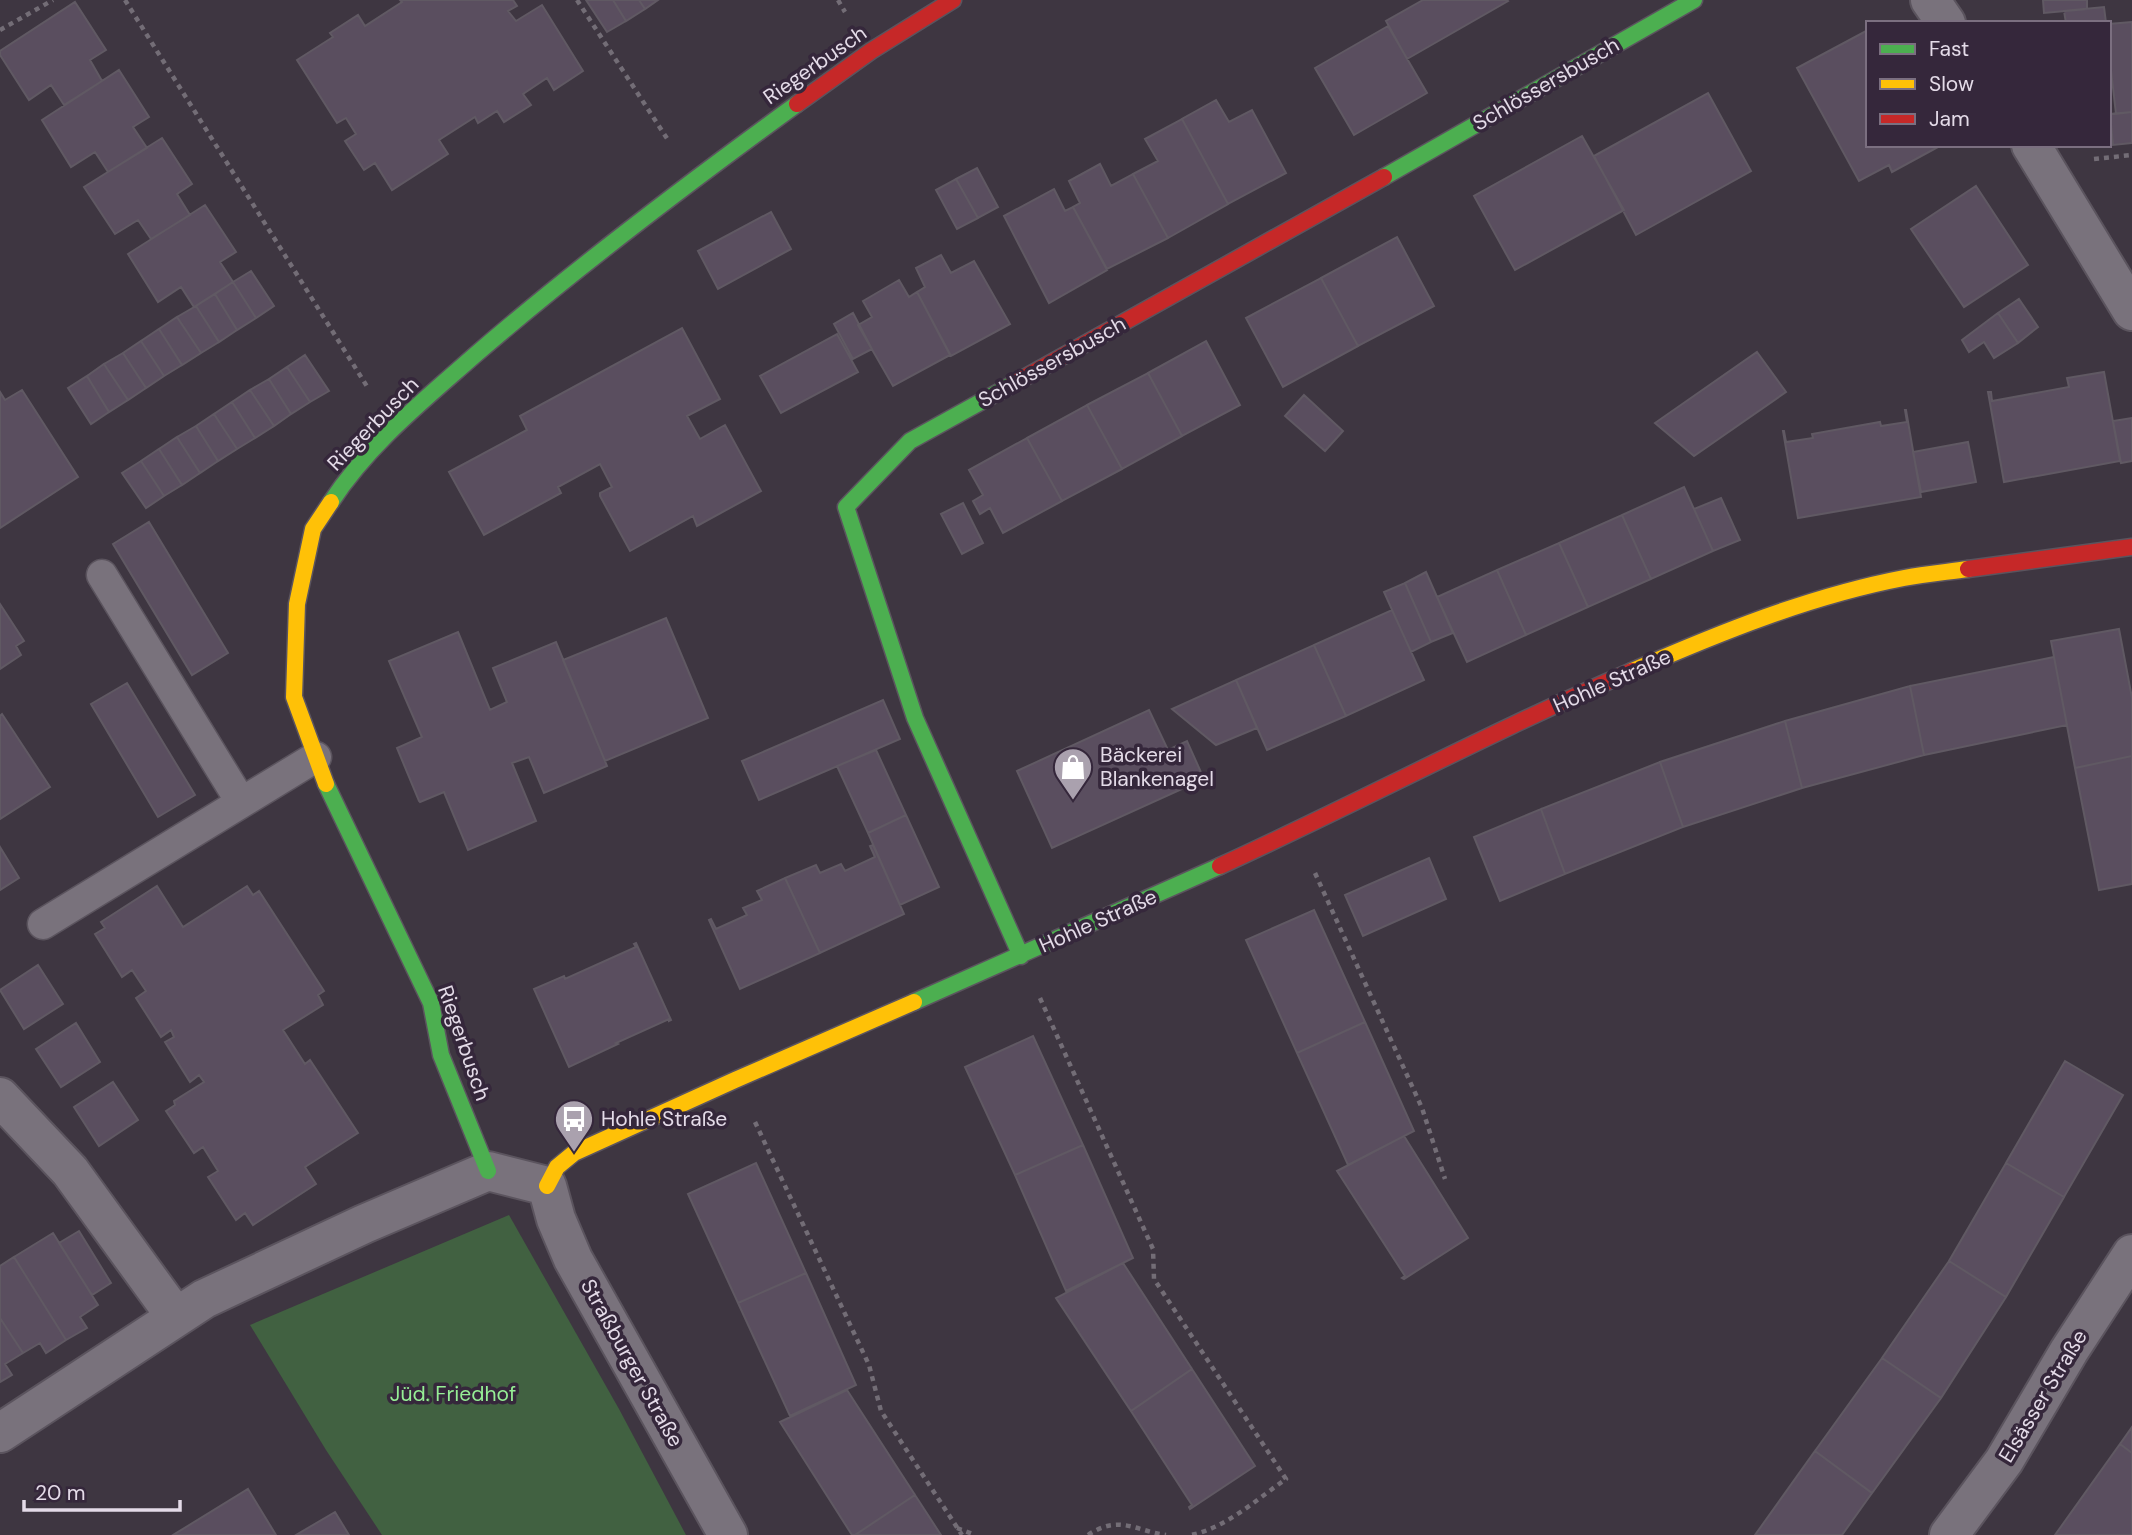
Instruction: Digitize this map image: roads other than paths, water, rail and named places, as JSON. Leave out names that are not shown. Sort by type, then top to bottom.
[{"type":"street","name":"Riegerbusch","points":[[488,1171],[441,1055],[431,1003],[331,798],[294,697],[297,604],[313,529],[346,479],[393,427],[515,321],[693,179],[871,51],[953,0]]},
{"type":"street","name":"Schlössersbusch","points":[[1021,956],[915,718],[846,507],[909,441],[1394,171],[1694,0]]},
{"type":"street","points":[[1930,0],[1945,21]]},
{"type":"street","points":[[2032,147],[2132,311]]},
{"type":"street","name":"Hohle Straße","points":[[547,1186],[557,1167],[574,1153],[1021,956],[1296,831],[1583,692],[1704,640],[1820,599],[1904,578],[2132,547]]},
{"type":"street","points":[[0,1097],[70,1171],[176,1317]]},
{"type":"street","points":[[0,1433],[204,1299],[364,1224],[488,1171],[547,1186]]},
{"type":"street","name":"Straßburger Straße","points":[[547,1186],[556,1219],[573,1259],[728,1535]]},
{"type":"street","name":"Elsässer Straße","points":[[1949,1535],[2004,1461],[2069,1350],[2132,1254]]},
{"type":"lane","points":[[102,575],[241,802]]},
{"type":"lane","points":[[43,924],[316,757]]},
{"type":"place","name":"Bäckerei Blankenagel","points":[[1073,801]]},
{"type":"place","name":"Hohle Straße","points":[[574,1153]]},
{"type":"park label","name":"Jüd. Friedhof","points":[[453,1394]]}]
